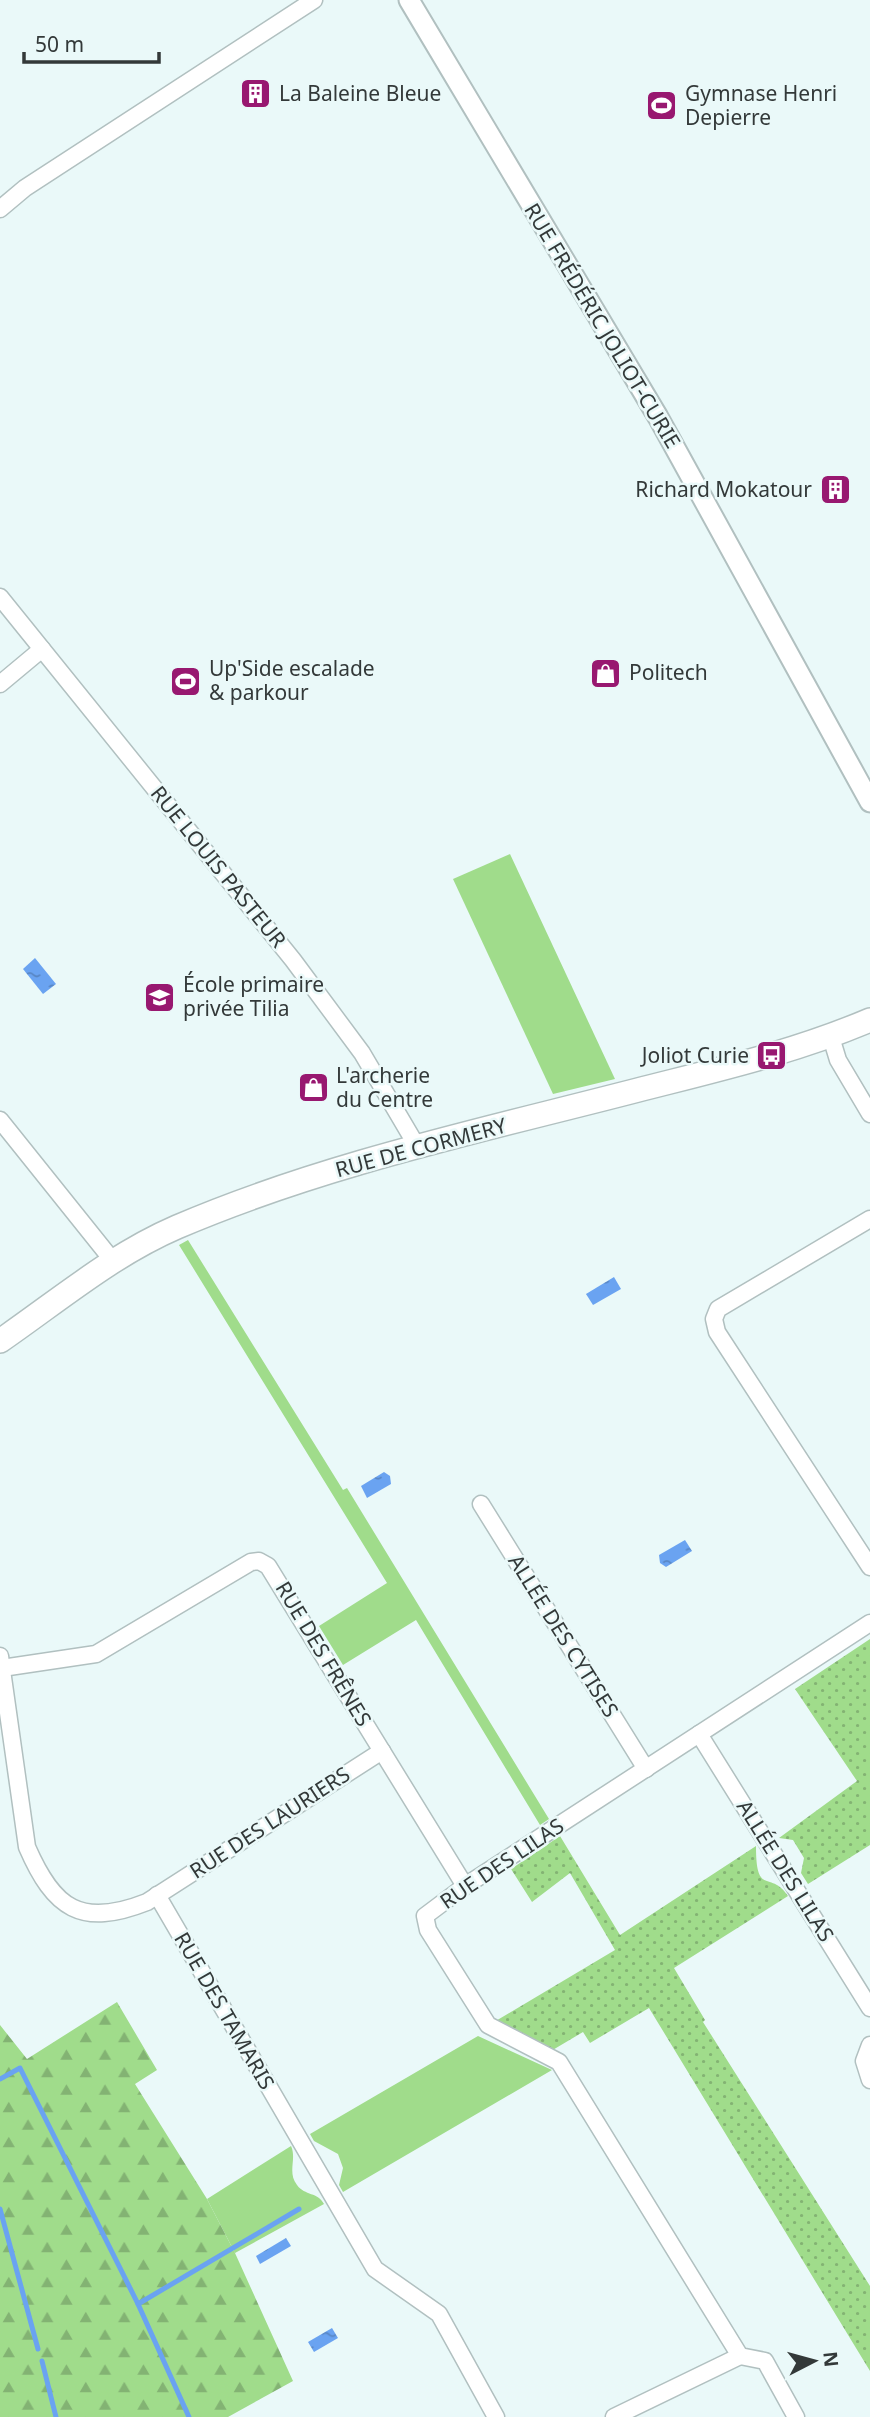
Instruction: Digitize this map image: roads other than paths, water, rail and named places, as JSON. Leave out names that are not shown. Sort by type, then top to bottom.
[{"type":"main road","name":"RUE DE CORMERY","points":[[0,1341],[113,1261],[175,1228],[258,1195],[418,1148],[772,1056],[831,1037],[870,1020]]},
{"type":"street","points":[[0,209],[25,188],[314,0]]},
{"type":"street","name":"RUE FRÉDÉRIC JOLIOT-CURIE","points":[[409,0],[658,417],[870,802]]},
{"type":"street","name":"RUE LOUIS PASTEUR","points":[[0,597],[300,970],[362,1053],[418,1148]]},
{"type":"street","points":[[0,684],[43,649]]},
{"type":"street","points":[[831,1037],[838,1060],[870,1114]]},
{"type":"street","points":[[0,1120],[113,1261]]},
{"type":"street","points":[[870,1219],[718,1309],[714,1319],[717,1332],[870,1567]]},
{"type":"street","name":"ALLÉE DES CYTISES","points":[[481,1504],[646,1769]]},
{"type":"street","name":"RUE DES FRÊNES","points":[[1,1662],[96,1654],[251,1562],[259,1561],[268,1566],[466,1886]]},
{"type":"street","name":"RUE DES LILAS","points":[[740,2356],[559,2062],[488,2025],[428,1930],[425,1916],[466,1886],[870,1623]]},
{"type":"street","points":[[1,1662],[7,1758],[27,1847],[40,1876],[60,1899],[88,1915],[123,1911],[157,1895]]},
{"type":"street","name":"ALLÉE DES LILAS","points":[[699,1734],[870,2008]]},
{"type":"street","name":"RUE DES LAURIERS","points":[[157,1895],[382,1751]]},
{"type":"street","name":"RUE DES TAMARIS","points":[[157,1895],[375,2269],[439,2314],[495,2417]]},
{"type":"street","points":[[870,2045],[864,2061],[870,2080]]},
{"type":"street","points":[[614,2417],[740,2356],[765,2361],[796,2417]]},
{"type":"water","points":[[35,958],[56,984],[43,994],[23,969]]},
{"type":"water","points":[[614,1277],[621,1289],[593,1305],[586,1294]]},
{"type":"water","points":[[384,1472],[390,1476],[391,1484],[367,1498],[361,1486]]},
{"type":"water","points":[[685,1540],[692,1551],[666,1567],[660,1563],[659,1555]]},
{"type":"water","points":[[286,2238],[291,2246],[260,2264],[256,2256]]},
{"type":"water","points":[[332,2328],[338,2338],[314,2352],[308,2342]]},
{"type":"waterway","points":[[0,2079],[20,2068],[138,2304],[189,2417]]},
{"type":"waterway","points":[[0,2209],[38,2349]]},
{"type":"waterway","points":[[138,2304],[299,2209]]},
{"type":"waterway","points":[[42,2361],[56,2417]]},
{"type":"place","name":"La Baleine Bleue","points":[[256,94]]},
{"type":"place","name":"Gymnase Henri Depierre","points":[[662,106]]},
{"type":"place","name":"Richard Mokatour","points":[[835,490]]},
{"type":"place","name":"Politech","points":[[606,673]]},
{"type":"place","name":"Up'Side escalade & parkour","points":[[186,681]]},
{"type":"place","name":"École primaire privée Tilia","points":[[160,997]]},
{"type":"place","name":"Joliot Curie","points":[[772,1056]]},
{"type":"place","name":"L'archerie du Centre","points":[[313,1088]]}]
